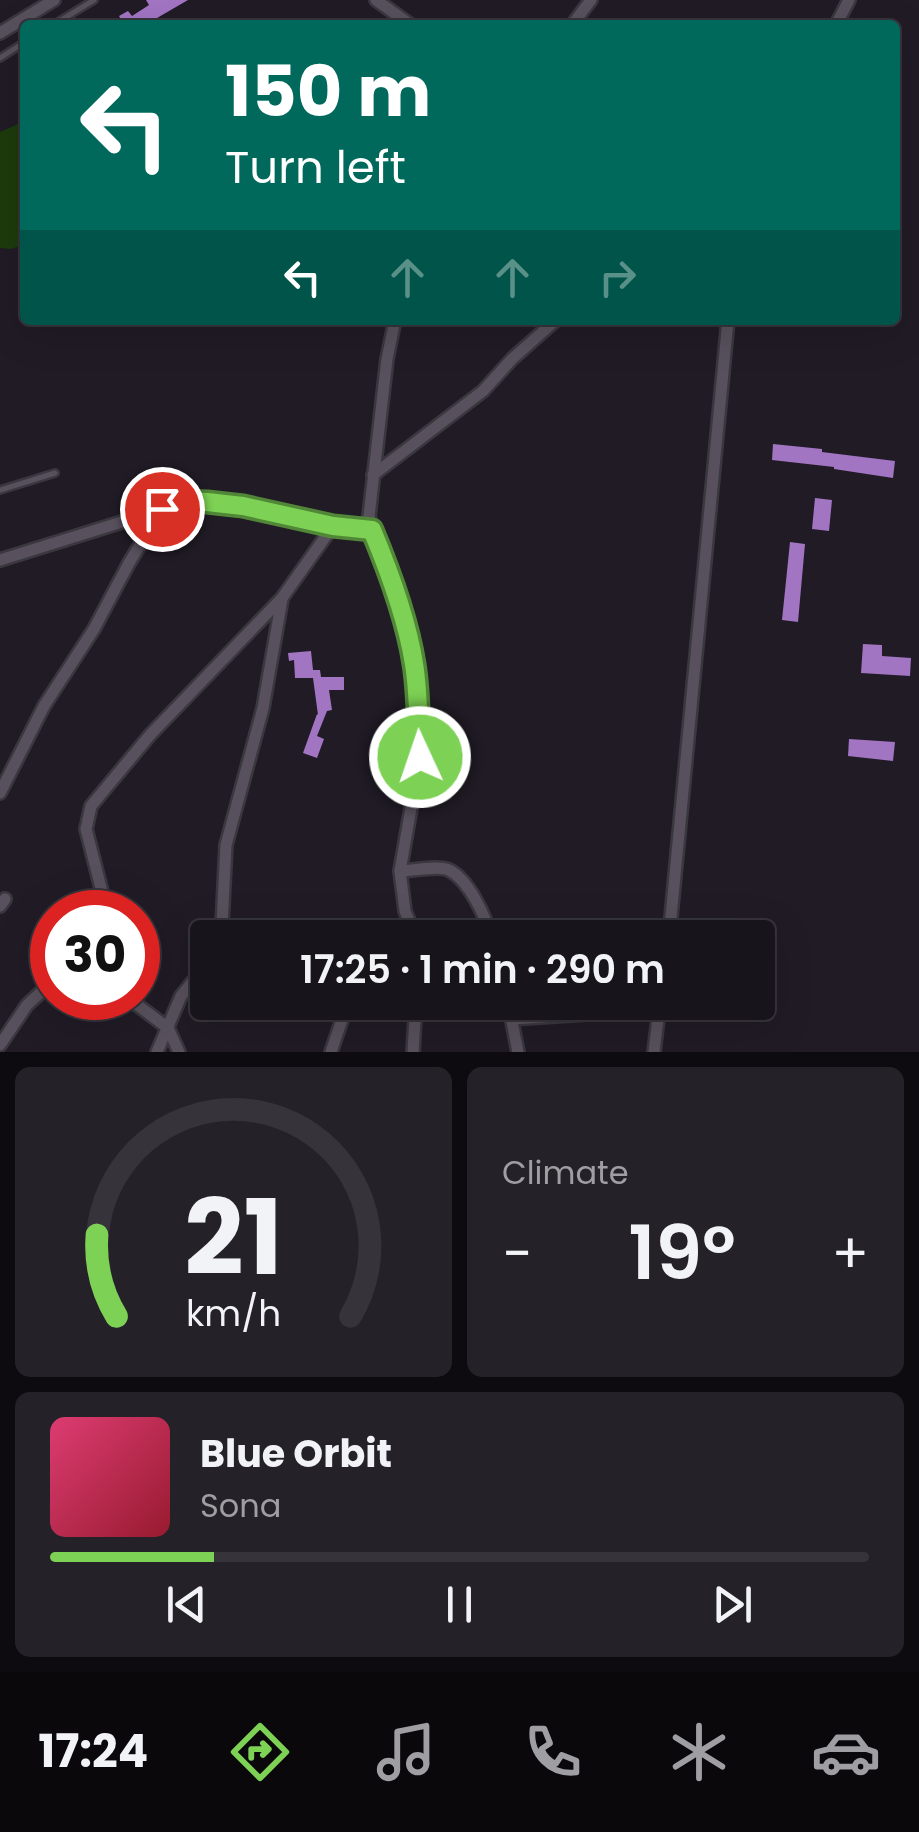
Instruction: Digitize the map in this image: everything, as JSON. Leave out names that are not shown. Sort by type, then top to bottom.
[{"type":"street","points":[[21,20],[54,0]]},
{"type":"street","points":[[376,0],[403,20]]},
{"type":"street","points":[[576,20],[591,0]]},
{"type":"street","points":[[394,325],[369,516],[415,667],[420,757],[400,872],[409,920]]},
{"type":"street","points":[[372,476],[483,391],[550,325]]},
{"type":"street","points":[[671,920],[728,325]]},
{"type":"street","points":[[0,560],[189,501],[243,506],[333,526],[372,530]]},
{"type":"street","points":[[0,793],[44,706],[94,629],[162,509]]},
{"type":"street","points":[[101,890],[86,829],[90,806],[150,735],[282,598],[333,526]]},
{"type":"street","points":[[222,920],[226,844],[263,708],[282,598]]},
{"type":"street","points":[[400,872],[441,868],[451,871],[473,895],[486,920]]},
{"type":"street","points":[[158,1052],[190,986]]},
{"type":"street","points":[[0,1045],[30,1003]]},
{"type":"street","points":[[157,1020],[168,1028],[179,1052]]},
{"type":"street","points":[[332,1052],[342,1020]]},
{"type":"street","points":[[413,1052],[415,1020]]},
{"type":"street","points":[[512,1020],[518,1052]]},
{"type":"street","points":[[654,1052],[658,1020]]},
{"type":"lane","points":[[62,20],[94,0]]},
{"type":"lane","points":[[0,490],[56,474]]},
{"type":"green space","points":[[20,123],[20,246],[10,249],[0,248],[0,132]]},
{"type":"building","points":[[146,0],[188,0],[154,20],[121,20],[119,16],[128,11],[132,16],[149,5]]},
{"type":"building","points":[[773,444],[895,461],[893,478],[772,460]]},
{"type":"building","points":[[815,498],[832,500],[829,531],[812,529]]},
{"type":"building","points":[[790,542],[805,544],[798,622],[782,620]]},
{"type":"building","points":[[863,644],[882,645],[882,656],[911,658],[910,676],[861,673]]},
{"type":"building","points":[[311,651],[313,670],[320,670],[321,677],[344,677],[344,690],[329,690],[332,710],[327,711],[317,736],[324,739],[317,758],[303,753],[318,715],[313,678],[295,678],[294,660],[289,661],[288,653]]},
{"type":"building","points":[[849,739],[895,742],[893,761],[848,756]]},
{"type":"route","points":[[162,509],[189,501],[207,502],[372,530],[407,631],[415,667],[420,757]]}]
